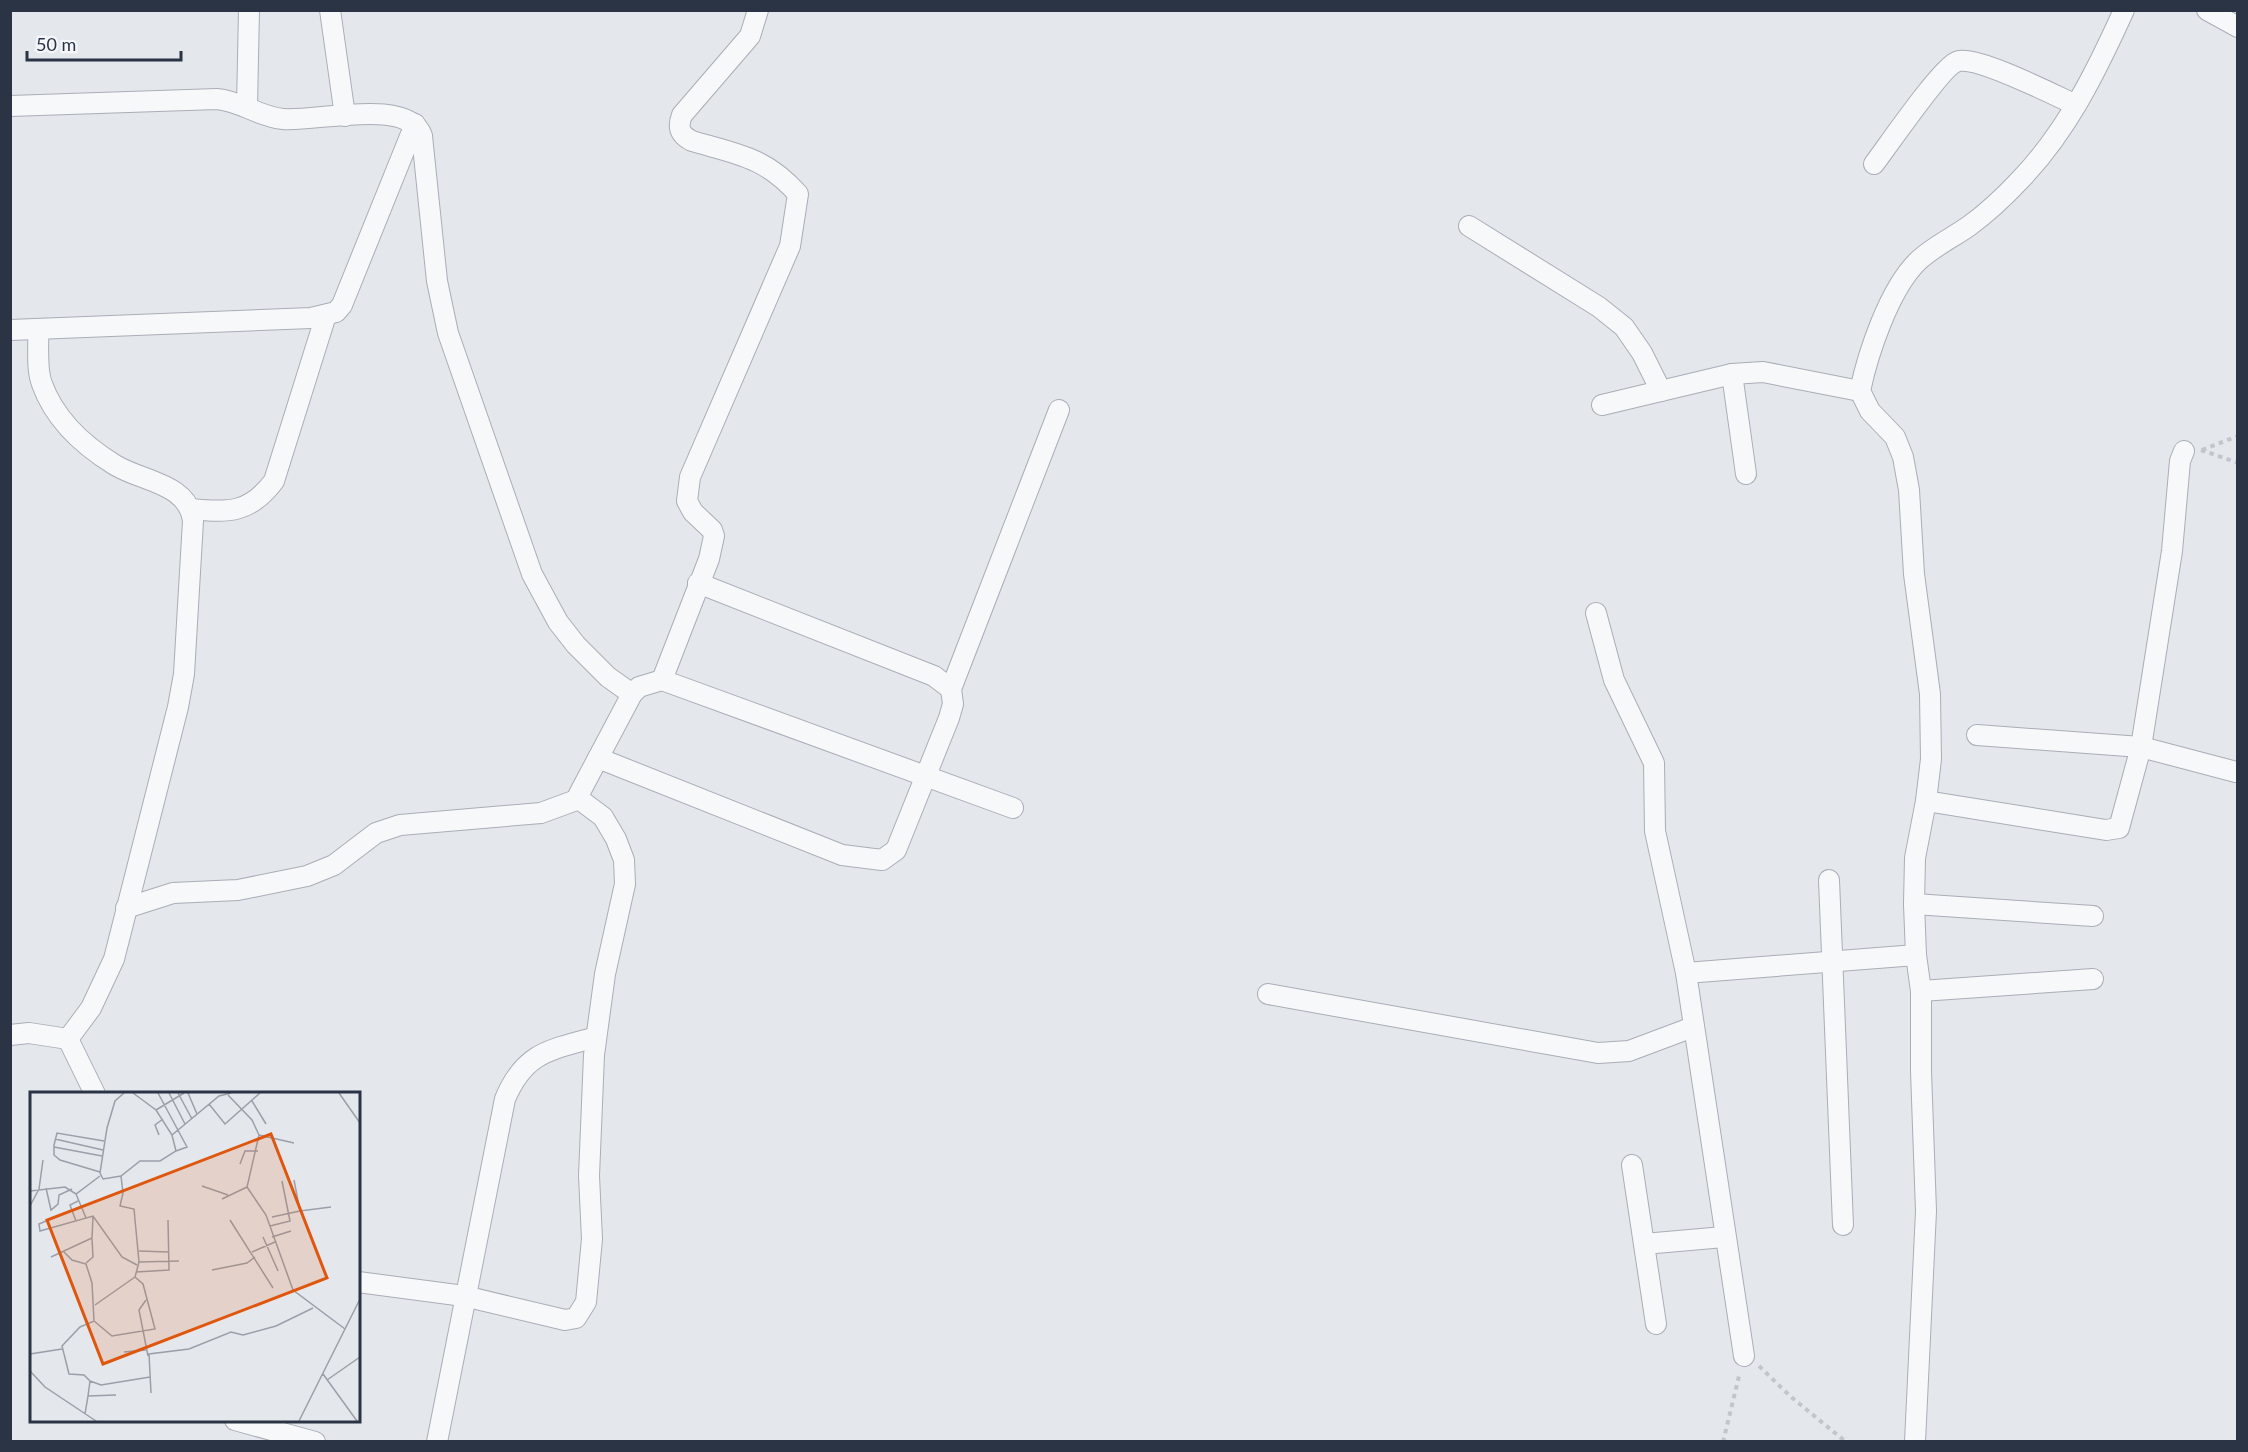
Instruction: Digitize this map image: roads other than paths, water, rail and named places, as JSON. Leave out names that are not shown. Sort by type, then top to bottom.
[{"type":"street","points":[[247,107],[249,10]]},
{"type":"street","points":[[330,10],[345,116]]},
{"type":"street","points":[[662,680],[709,559],[714,536],[712,530],[693,512],[687,501],[690,477],[790,246],[798,194],[780,174],[750,158],[683,137],[679,124],[682,115],[750,36],[758,10]]},
{"type":"street","points":[[1915,1442],[1926,1211],[1921,991],[1916,955],[1914,904],[1915,858],[1926,801],[1930,759],[1930,694],[1914,574],[1904,458],[1895,437],[1869,411],[1860,391],[1872,351],[1896,291],[1917,262],[1971,225],[2019,180],[2053,141],[2091,83],[2124,10]]},
{"type":"street","points":[[2207,10],[2238,27]]},
{"type":"street","points":[[1874,164],[1937,80],[1952,64],[1960,61],[1978,63],[2076,105]]},
{"type":"street","points":[[10,106],[217,99],[282,119],[376,114],[396,115],[415,124],[422,136],[437,281],[448,333],[532,574],[558,622],[576,645],[608,677],[632,694]]},
{"type":"street","points":[[10,330],[326,315],[336,312],[342,305],[415,124]]},
{"type":"street","points":[[1469,226],[1599,307],[1624,327],[1642,353],[1661,391]]},
{"type":"street","points":[[191,509],[220,512],[237,510],[262,497],[274,481],[326,315]]},
{"type":"street","points":[[38,329],[41,382],[54,408],[78,439],[117,466],[177,492],[191,509],[192,556],[184,674],[114,959],[91,1008],[68,1039]]},
{"type":"street","points":[[1602,405],[1732,374],[1763,372],[1860,391]]},
{"type":"street","points":[[1732,374],[1746,474]]},
{"type":"street","points":[[598,759],[842,855],[882,860],[896,850],[953,704],[951,689],[1059,410]]},
{"type":"street","points":[[1926,801],[2106,830],[2119,828],[2141,747],[2172,551],[2180,461],[2193,451]]},
{"type":"street","points":[[698,583],[934,676],[951,689]]},
{"type":"street","points":[[1596,613],[1614,680],[1654,763],[1655,831],[1686,973],[1724,1237],[1744,1356]]},
{"type":"street","points":[[579,799],[582,786],[632,694],[639,687],[662,680],[1013,808]]},
{"type":"street","points":[[1977,735],[2141,747],[2237,770]]},
{"type":"street","points":[[126,908],[173,893],[238,890],[307,876],[334,865],[376,833],[400,825],[541,813],[579,799]]},
{"type":"street","points":[[360,1282],[464,1296],[565,1320],[576,1318],[582,1312],[586,1302],[592,1239],[589,1176],[596,1037],[605,974],[625,884],[624,860],[616,839],[603,817],[579,799]]},
{"type":"street","points":[[1829,880],[1835,960],[1843,1225]]},
{"type":"street","points":[[1914,904],[2093,916]]},
{"type":"street","points":[[1686,973],[1916,955]]},
{"type":"street","points":[[1921,991],[2092,979]]},
{"type":"street","points":[[1268,994],[1598,1053],[1629,1051],[1693,1027]]},
{"type":"street","points":[[10,1035],[29,1033],[68,1039]]},
{"type":"street","points":[[437,1442],[454,1368],[464,1296],[505,1099],[512,1081],[535,1056],[596,1037]]},
{"type":"street","points":[[68,1039],[93,1092]]},
{"type":"street","points":[[1632,1165],[1656,1324]]},
{"type":"street","points":[[1644,1244],[1724,1237]]},
{"type":"street","points":[[248,1422],[275,1426],[315,1442]]}]
